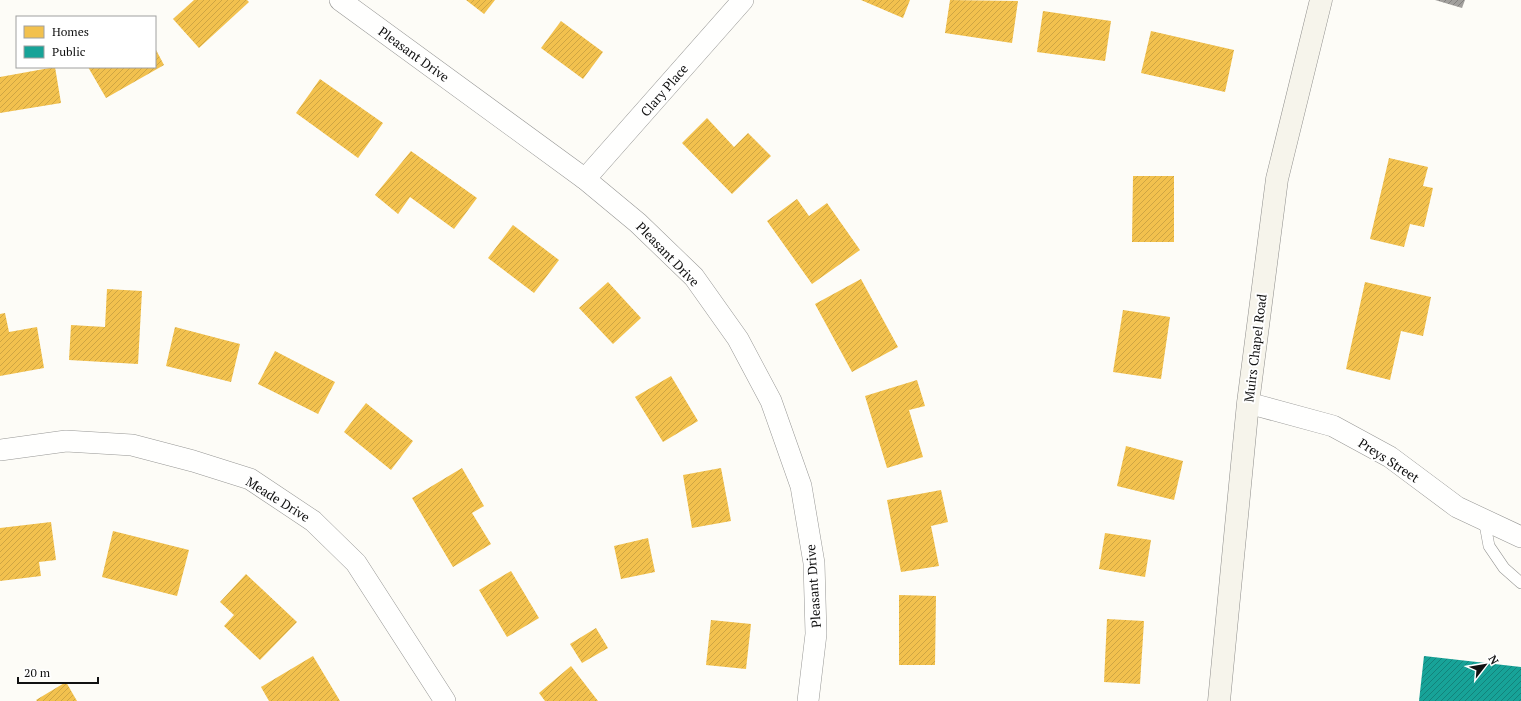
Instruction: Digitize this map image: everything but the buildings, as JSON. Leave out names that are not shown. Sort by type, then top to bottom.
[{"type":"main road","name":"Muirs Chapel Road","points":[[1219,701],[1248,403],[1277,179],[1321,0]]},
{"type":"street","name":"Pleasant Drive","points":[[340,0],[585,179],[638,223],[694,278],[738,339],[771,401],[801,486],[814,563],[816,634],[808,701]]},
{"type":"street","name":"Clary Place","points":[[585,179],[743,0]]},
{"type":"street","name":"Preys Street","points":[[1248,403],[1333,426],[1390,457],[1457,506],[1521,537]]},
{"type":"street","name":"Meade Drive","points":[[0,450],[66,441],[132,445],[193,461],[250,479],[313,522],[356,563],[445,701]]},
{"type":"lane","points":[[1484,519],[1489,546],[1504,568],[1521,583]]}]
